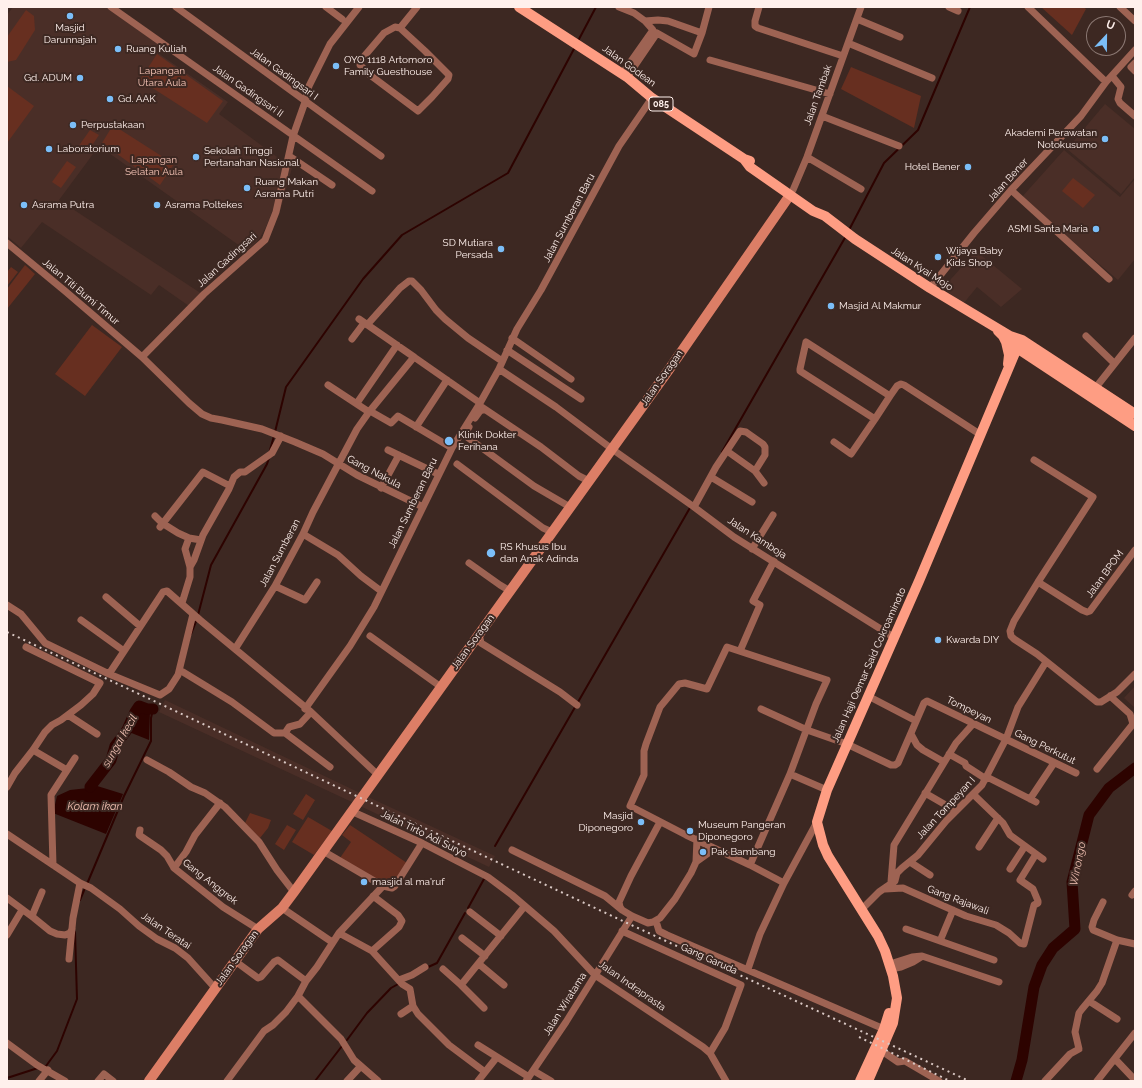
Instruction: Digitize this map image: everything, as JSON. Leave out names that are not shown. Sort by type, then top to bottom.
[{"type":"main road","name":"Jalan Godean","points":[[519,7],[624,75],[652,98],[744,159],[753,162],[791,193],[817,206],[825,216]]},
{"type":"main road","name":"Jalan Kyai Mojo","points":[[825,216],[849,234],[930,288],[994,327],[1093,391],[1135,426]]},
{"type":"main road","points":[[994,327],[1003,336],[1006,342],[1009,355],[1007,372]]},
{"type":"main road","name":"Jalan Kyai Mojo","points":[[1016,341],[1039,361],[1135,414]]},
{"type":"main road","name":"Jalan Haji Oemar Said Cokroaminoto","points":[[817,822],[827,790],[895,638],[981,435],[1012,360],[1016,341]]},
{"type":"main road","points":[[1007,372],[1015,363],[1024,358],[1039,361]]},
{"type":"main road","points":[[817,822],[823,845],[828,856],[878,936],[890,966],[897,998],[895,1016],[891,1030],[868,1081]]},
{"type":"main road","points":[[860,1081],[889,1016],[894,988]]},
{"type":"street","name":"Jalan Gadingsari II","points":[[111,7],[372,191]]},
{"type":"street","name":"Jalan Gadingsari I","points":[[176,7],[381,156]]},
{"type":"street","points":[[326,7],[342,19]]},
{"type":"street","name":"Jalan Gadingsari","points":[[142,357],[204,294],[265,240],[276,212],[294,136],[310,86],[330,44],[359,7]]},
{"type":"street","points":[[400,28],[417,7]]},
{"type":"street","points":[[619,7],[635,10],[653,30],[624,75]]},
{"type":"street","points":[[624,75],[657,33],[694,54],[709,7]]},
{"type":"street","points":[[759,7],[755,21],[755,26],[758,28],[843,56]]},
{"type":"street","name":"Jalan Tambak","points":[[791,193],[807,157],[861,7]]},
{"type":"street","points":[[949,7],[958,10]]},
{"type":"street","points":[[1028,7],[1106,82]]},
{"type":"street","points":[[1120,7],[1135,21]]},
{"type":"street","points":[[856,19],[900,37]]},
{"type":"street","points":[[645,21],[668,21],[702,32]]},
{"type":"street","points":[[395,27],[400,28],[449,76],[448,79],[418,111],[370,75],[360,64],[361,60],[384,33],[395,27]]},
{"type":"street","points":[[848,42],[932,78]]},
{"type":"street","name":"Jalan Bener","points":[[930,288],[953,258],[1011,190],[1081,116],[1106,82],[1135,50]]},
{"type":"street","points":[[710,60],[830,94]]},
{"type":"street","points":[[1135,63],[1131,67],[1135,71]]},
{"type":"street","points":[[1112,76],[1121,89],[1118,99],[1120,103],[1135,116]]},
{"type":"street","name":"Jalan Sumberan Baru","points":[[285,733],[289,727],[300,724],[374,607],[438,474],[452,448],[481,405],[508,350],[512,338],[541,290],[620,146],[652,98]]},
{"type":"street","points":[[822,116],[899,146]]},
{"type":"street","points":[[289,156],[332,185]]},
{"type":"street","points":[[807,157],[860,189]]},
{"type":"street","points":[[1011,190],[1109,279]]},
{"type":"street","name":"Jalan Soragan","points":[[148,1081],[258,929],[282,908],[294,892],[668,371],[791,193]]},
{"type":"street","name":"Jalan Titi Bumi Timur","points":[[7,244],[65,290],[142,357],[202,414],[211,418],[269,432]]},
{"type":"street","points":[[352,339],[363,323],[400,288],[412,280],[445,319],[468,338],[502,361]]},
{"type":"street","points":[[363,323],[447,380],[579,476],[589,481]]},
{"type":"street","points":[[1086,336],[1114,363]]},
{"type":"street","points":[[512,338],[570,379]]},
{"type":"street","points":[[1093,391],[1135,338]]},
{"type":"street","points":[[875,419],[800,371],[806,342],[890,396]]},
{"type":"street","points":[[358,404],[397,345]]},
{"type":"street","points":[[508,350],[581,400]]},
{"type":"street","name":"Jalan Sumberan","points":[[235,649],[275,586],[357,429],[414,357]]},
{"type":"street","name":"Jalan Kamboja","points":[[499,369],[556,407],[752,549],[774,561],[895,638]]},
{"type":"street","points":[[416,427],[447,380]]},
{"type":"street","points":[[834,442],[851,454],[890,396],[898,385],[901,384],[907,386],[981,435]]},
{"type":"street","points":[[328,385],[391,423],[398,416],[452,448]]},
{"type":"street","points":[[481,405],[480,411],[465,435],[534,486],[570,507]]},
{"type":"street","points":[[691,505],[741,431],[746,432],[763,444],[766,449],[765,455],[755,471]]},
{"type":"street","name":"Gang Nakula","points":[[269,432],[323,454],[381,488],[423,507]]},
{"type":"street","points":[[190,566],[194,560],[210,520],[234,477],[240,472],[245,472],[269,456],[279,436]]},
{"type":"street","points":[[388,450],[438,474]]},
{"type":"street","points":[[727,451],[755,471],[764,483]]},
{"type":"street","points":[[381,488],[399,456]]},
{"type":"street","points":[[1034,460],[1093,497],[1014,621],[1010,634],[1014,639],[1097,702],[1101,702],[1117,692],[1135,674]]},
{"type":"street","points":[[457,464],[543,528],[552,532]]},
{"type":"street","points":[[161,525],[203,472],[230,486]]},
{"type":"street","points":[[711,477],[752,502]]},
{"type":"street","points":[[752,549],[773,515]]},
{"type":"street","points":[[155,516],[161,525],[189,538],[201,540]]},
{"type":"street","points":[[303,534],[338,555],[361,576],[381,591]]},
{"type":"street","points":[[182,603],[190,576],[190,566],[185,549],[189,538]]},
{"type":"street","name":"Jalan BPOM","points":[[1038,582],[1082,610],[1089,611],[1135,550]]},
{"type":"street","points":[[740,651],[760,605],[753,601],[774,561]]},
{"type":"street","points":[[469,563],[510,591]]},
{"type":"street","points":[[275,586],[305,600],[317,582]]},
{"type":"street","points":[[109,674],[163,592],[169,592],[308,710],[378,775]]},
{"type":"street","points":[[106,597],[140,626]]},
{"type":"street","points":[[7,605],[21,614],[45,643],[109,674],[160,695],[169,689],[178,675],[196,616]]},
{"type":"street","points":[[81,620],[124,651]]},
{"type":"street","points":[[479,634],[481,643],[560,692],[577,705]]},
{"type":"street","points":[[370,636],[441,687]]},
{"type":"street","points":[[7,787],[15,773],[49,728],[68,715],[93,694],[100,683],[26,646]]},
{"type":"street","points":[[750,865],[790,774],[816,704],[827,680],[727,647],[708,689],[686,683],[679,684],[660,707],[646,744],[644,775],[630,806],[784,883]]},
{"type":"street","name":"Jalan Tompeyan I","points":[[862,909],[895,881],[897,873],[918,855],[956,811],[980,788],[987,778],[1006,739],[1018,707],[1046,662]]},
{"type":"street","points":[[183,672],[232,702],[274,733],[285,733],[330,767]]},
{"type":"street","points":[[760,709],[807,730],[847,744],[891,765],[896,765],[916,721],[868,696]]},
{"type":"street","points":[[1097,769],[1133,724],[1130,714],[1110,696]]},
{"type":"street","name":"Tompeyan","points":[[916,721],[926,701],[1006,739]]},
{"type":"street","points":[[68,715],[97,734]]},
{"type":"street","points":[[888,887],[894,845],[949,754],[973,724]]},
{"type":"street","points":[[911,734],[917,745],[944,762]]},
{"type":"street","name":"Gang Perkutut","points":[[1006,739],[1076,773]]},
{"type":"street","points":[[33,750],[67,770]]},
{"type":"street","points":[[949,754],[987,778],[1033,801],[1054,762]]},
{"type":"street","points":[[53,865],[51,795],[75,758]]},
{"type":"street","points":[[147,760],[220,803],[259,842],[277,870],[294,892]]},
{"type":"street","points":[[790,774],[827,790]]},
{"type":"street","points":[[925,793],[956,811]]},
{"type":"street","points":[[973,794],[998,818],[1007,828],[1010,835],[1043,858]]},
{"type":"street","points":[[174,868],[186,852],[195,835],[220,803]]},
{"type":"street","name":"Jalan Tirto Adi Suryo","points":[[351,811],[422,843],[488,877]]},
{"type":"street","points":[[979,847],[998,818]]},
{"type":"street","points":[[622,910],[619,905],[621,898],[660,822]]},
{"type":"street","points":[[748,969],[760,934],[784,883],[817,822]]},
{"type":"street","name":"Gang Anggrek","points":[[140,830],[139,835],[161,850],[167,856],[174,868],[223,907],[258,929]]},
{"type":"street","name":"Jalan Teratai","points":[[7,834],[120,909],[138,926],[157,939],[175,948],[188,958],[216,988]]},
{"type":"street","points":[[512,850],[605,896],[622,910],[648,923],[656,921],[674,900],[691,873],[696,862],[697,839]]},
{"type":"street","points":[[323,851],[383,886],[392,888],[422,843]]},
{"type":"street","points":[[1010,869],[1025,846]]},
{"type":"street","points":[[696,862],[710,852],[712,847]]},
{"type":"street","name":"Gang Rajawali","points":[[888,887],[902,888],[966,916],[996,925],[1010,933],[1020,943],[1024,944],[1034,905],[1038,903],[1038,901],[1033,889],[1020,880],[1036,854]]},
{"type":"street","points":[[910,862],[930,875]]},
{"type":"street","name":"Jalan Indraprasta","points":[[488,877],[558,935],[595,975],[687,1034],[710,1053],[726,1081]]},
{"type":"street","points":[[69,958],[73,914],[85,885]]},
{"type":"street","points":[[227,1081],[264,1031],[273,1025],[286,1012],[339,932],[383,886]]},
{"type":"street","points":[[32,916],[42,892]]},
{"type":"street","points":[[372,951],[399,927],[402,921],[398,915],[373,896]]},
{"type":"street","points":[[7,898],[50,931],[57,934],[68,934],[72,929]]},
{"type":"street","points":[[1103,902],[1094,920],[1093,929],[1116,940],[1135,944]]},
{"type":"street","points":[[461,985],[524,907]]},
{"type":"street","points":[[282,908],[332,942]]},
{"type":"street","points":[[7,935],[22,910]]},
{"type":"street","points":[[940,941],[953,910]]},
{"type":"street","points":[[470,912],[501,936]]},
{"type":"street","name":"Jalan Wiratama","points":[[530,1077],[632,916]]},
{"type":"street","points":[[656,921],[659,931],[884,1028]]},
{"type":"street","points":[[906,929],[994,960]]},
{"type":"street","name":"Gang Garuda","points":[[622,931],[741,985],[725,1028],[710,1053]]},
{"type":"street","points":[[339,932],[372,951],[410,990],[413,1006],[418,1014],[440,1036],[485,1072]]},
{"type":"street","points":[[462,938],[485,956]]},
{"type":"street","points":[[1045,1081],[1070,1054],[1079,1049],[1075,1035],[1075,1025],[1081,1010],[1102,983],[1116,940]]},
{"type":"street","points":[[890,966],[913,962],[922,956],[999,982]]},
{"type":"street","points":[[235,961],[258,978],[278,960],[306,981]]},
{"type":"street","points":[[479,964],[504,985]]},
{"type":"street","points":[[400,981],[426,967]]},
{"type":"street","points":[[443,969],[484,1008]]},
{"type":"street","points":[[298,996],[341,1039],[354,1060],[378,1081]]},
{"type":"street","points":[[1089,1001],[1117,1019]]},
{"type":"street","points":[[401,1014],[413,1006]]},
{"type":"street","points":[[1097,1081],[1135,1033]]},
{"type":"street","points":[[7,1044],[37,1065],[65,1081]]},
{"type":"street","points":[[478,1045],[530,1077],[551,1081]]},
{"type":"street","points":[[882,1051],[898,1062],[905,1061],[939,1081]]},
{"type":"street","points":[[478,1081],[497,1057]]},
{"type":"street","points":[[1115,1059],[1135,1080]]},
{"type":"street","points":[[346,1081],[361,1066]]},
{"type":"street","points":[[39,1081],[47,1070]]},
{"type":"street","points":[[98,1081],[104,1074],[113,1081]]},
{"type":"shaded area","name":"Sekolah Tinggi Pertanahan Nasional","points":[[13,7],[109,7],[161,43],[155,51],[228,102],[219,114],[292,168],[280,211],[273,210],[259,239],[247,251],[99,146],[59,200],[202,294],[189,306],[159,285],[151,295],[42,222],[21,248],[7,236],[7,15]]},
{"type":"shaded area","name":"Akademi Perawatan Notokusumo","points":[[1105,104],[1135,129],[1135,177],[1121,194],[1067,149]]},
{"type":"shaded area","name":"ASMI Santa Maria","points":[[1064,150],[1120,197],[1135,179],[1135,259],[1118,280],[1021,198]]},
{"type":"shaded area","points":[[976,251],[1022,289],[1001,307],[977,287],[963,304],[943,288]]},
{"type":"shaded area","points":[[1135,686],[1135,708],[1124,698]]},
{"type":"shaded area","points":[[165,700],[360,793],[354,803],[159,712]]},
{"type":"shaded area","points":[[364,795],[495,856],[489,867],[358,805]]},
{"type":"green space","points":[[1041,7],[1083,7],[1086,9],[1072,35]]},
{"type":"green space","points":[[26,10],[34,16],[35,30],[16,60],[7,62],[7,37]]},
{"type":"green space","name":"Lapangan Utara Aula","points":[[157,54],[223,101],[207,123],[140,80]]},
{"type":"green space","points":[[851,67],[921,96],[914,128],[841,89]]},
{"type":"green space","points":[[7,86],[34,106],[7,143]]},
{"type":"green space","name":"Lapangan Selatan Aula","points":[[113,125],[174,164],[160,185],[102,143]]},
{"type":"green space","points":[[90,130],[99,135],[87,153],[78,147]]},
{"type":"green space","points":[[67,161],[76,167],[61,188],[52,182]]},
{"type":"green space","points":[[1073,178],[1095,195],[1083,208],[1062,191]]},
{"type":"green space","points":[[25,265],[35,274],[7,309],[7,289]]},
{"type":"green space","points":[[11,267],[18,272],[7,286],[7,272]]},
{"type":"green space","points":[[92,325],[122,347],[85,396],[55,374]]},
{"type":"green space","points":[[306,794],[315,800],[303,820],[293,814]]},
{"type":"green space","points":[[250,813],[271,820],[268,828],[260,838],[245,823]]},
{"type":"green space","points":[[308,817],[332,831],[314,855],[292,842]]},
{"type":"green space","points":[[287,825],[296,830],[284,850],[275,844]]},
{"type":"green space","points":[[350,825],[407,863],[392,886],[381,883],[340,858],[351,842],[342,835]]},
{"type":"water","points":[[138,708],[150,711],[149,740],[129,732],[131,723]]},
{"type":"water","name":"Kolam ikan","points":[[94,785],[123,794],[106,834],[53,813],[57,796],[70,790],[88,788]]},
{"type":"waterway","points":[[578,41],[596,7]]},
{"type":"waterway","points":[[849,230],[884,163],[918,130],[970,7]]},
{"type":"waterway","points":[[275,432],[286,387],[363,279],[402,235],[508,173],[575,47]]},
{"type":"waterway","points":[[722,452],[846,236]]},
{"type":"waterway","points":[[270,450],[274,436]]},
{"type":"waterway","points":[[198,615],[211,565],[269,458]]},
{"type":"waterway","points":[[495,846],[691,506]]},
{"type":"waterway","points":[[191,634],[197,619]]},
{"type":"waterway","name":"sungai kecil","points":[[90,787],[111,760],[115,746],[127,730],[139,706],[147,709],[153,709]]},
{"type":"waterway","points":[[87,884],[124,796],[151,741],[151,718],[153,709]]},
{"type":"waterway","name":"Winongo","points":[[1016,1081],[1022,1060],[1034,987],[1042,965],[1053,948],[1075,929],[1072,882],[1089,815],[1109,788],[1135,768]]},
{"type":"waterway","points":[[468,908],[484,879]]},
{"type":"waterway","points":[[80,900],[85,888]]},
{"type":"waterway","points":[[426,968],[437,963],[465,913]]},
{"type":"waterway","points":[[44,1066],[46,1066],[57,1051],[77,999],[75,932]]},
{"type":"waterway","points":[[347,1040],[367,1013],[391,988],[400,983]]},
{"type":"waterway","points":[[315,1081],[342,1046]]},
{"type":"waterway","points":[[7,1078],[38,1068]]},
{"type":"railway","points":[[7,632],[627,923],[969,1081]]},
{"type":"railway","points":[[859,1037],[950,1081]]},
{"type":"place","name":"Masjid Darunnajah","points":[[70,16]]},
{"type":"place","name":"Ruang Kuliah","points":[[118,49]]},
{"type":"place","name":"OYO 1118 Artomoro Family Guesthouse","points":[[336,66]]},
{"type":"place","name":"Gd. ADUM","points":[[80,78]]},
{"type":"place","name":"Gd. AAK","points":[[110,99]]},
{"type":"place","name":"Perpustakaan","points":[[73,125]]},
{"type":"place","name":"Akademi Perawatan Notokusumo","points":[[1105,139]]},
{"type":"place","name":"Laboratorium","points":[[49,149]]},
{"type":"place","name":"Sekolah Tinggi Pertanahan Nasional","points":[[196,157]]},
{"type":"place","name":"Hotel Bener","points":[[968,167]]},
{"type":"place","name":"Ruang Makan Asrama Putri","points":[[247,188]]},
{"type":"place","name":"Asrama Putra","points":[[24,205]]},
{"type":"place","name":"Asrama Poltekes","points":[[157,205]]},
{"type":"place","name":"ASMI Santa Maria","points":[[1096,229]]},
{"type":"place","name":"SD Mutiara Persada","points":[[501,249]]},
{"type":"place","name":"Wijaya Baby Kids Shop","points":[[938,257]]},
{"type":"place","name":"Masjid Al Makmur","points":[[831,306]]},
{"type":"place","name":"Klinik Dokter Ferihana","points":[[449,441]]},
{"type":"place","name":"RS Khusus Ibu dan Anak Adinda","points":[[491,553]]},
{"type":"place","name":"Kwarda DIY","points":[[938,640]]},
{"type":"place","name":"Masjid Diponegoro","points":[[641,822]]},
{"type":"place","name":"Museum Pangeran Diponegoro","points":[[690,831]]},
{"type":"place","name":"Pak Bambang","points":[[703,852]]},
{"type":"place","name":"masjid al ma'ruf","points":[[364,882]]}]
